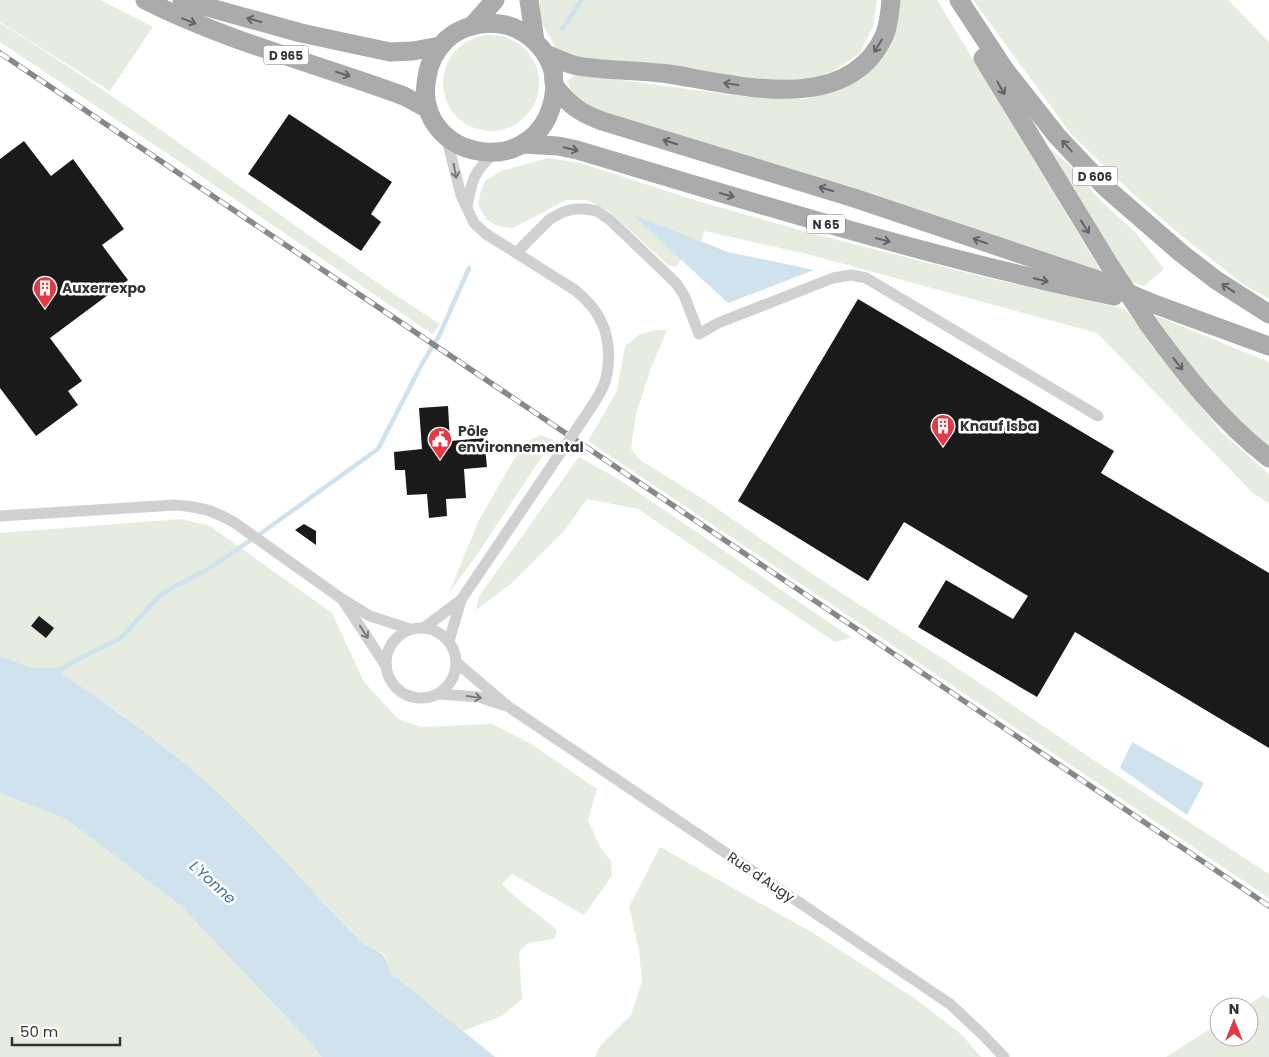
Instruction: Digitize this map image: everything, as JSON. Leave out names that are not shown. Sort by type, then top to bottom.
[{"type":"main road","name":"D 965","points":[[145,0],[178,17],[404,96],[428,109]]},
{"type":"main road","name":"D 965","points":[[182,0],[301,33],[390,52],[440,46]]},
{"type":"main road","points":[[472,26],[495,0]]},
{"type":"main road","points":[[529,0],[541,48],[552,70],[555,86],[554,100],[547,119],[534,135],[523,144],[514,148],[494,152],[476,151],[460,146],[446,136],[436,123],[428,109],[425,87],[429,65],[440,46],[455,34],[472,26],[488,23],[506,25],[522,31],[541,48],[577,66],[653,72],[778,90],[829,84],[854,73],[871,57],[885,32],[889,20],[891,0]]},
{"type":"main road","name":"D 606","points":[[950,0],[1008,100],[1110,266],[1149,325],[1201,392],[1234,427],[1269,458]]},
{"type":"main road","name":"D 606","points":[[959,0],[1011,78],[1057,136],[1105,186],[1188,259],[1216,280],[1269,314]]},
{"type":"main road","name":"N 65","points":[[555,86],[570,104],[581,113],[602,121],[854,198],[1095,279],[1154,304],[1269,346]]},
{"type":"main road","name":"N 65","points":[[523,144],[558,146],[578,150],[854,232],[1020,275],[1154,304]]},
{"type":"street","points":[[425,627],[460,600],[576,430],[603,388],[607,376],[608,347],[602,323],[590,304],[575,290],[478,228],[461,195],[446,136]]},
{"type":"street","points":[[467,206],[471,184],[476,173],[494,152]]},
{"type":"street","points":[[516,253],[550,219],[563,212],[575,208],[597,211],[610,220],[676,283],[684,295],[699,334],[718,323],[833,278],[851,275],[866,278],[1098,416]]},
{"type":"street","points":[[0,516],[174,505],[198,506],[218,513],[255,536],[342,599],[370,616],[410,629]]},
{"type":"street","points":[[342,599],[386,666]]},
{"type":"street","points":[[449,641],[460,600]]},
{"type":"street","points":[[425,627],[434,629],[449,641],[455,651],[456,672],[452,680],[438,694],[428,698],[416,698],[405,694],[395,687],[389,678],[386,654],[391,643],[400,634],[410,629],[425,627]]},
{"type":"street","name":"Rue d'Augy","points":[[457,663],[509,707],[950,1004],[1004,1057]]},
{"type":"street","name":"Rue d'Augy","points":[[438,694],[479,697],[509,707]]},
{"type":"shaded area","points":[[0,0],[100,0],[153,27],[110,91],[0,22]]},
{"type":"shaded area","points":[[540,0],[877,0],[873,27],[859,54],[835,70],[815,79],[776,84],[575,57],[558,52],[540,20]]},
{"type":"shaded area","points":[[895,0],[937,0],[1104,276],[596,110],[576,100],[567,81],[576,74],[747,97],[806,99],[862,79],[890,40]]},
{"type":"shaded area","points":[[973,0],[1228,0],[1269,42],[1269,299],[1243,284],[1183,237],[1131,192],[1071,134]]},
{"type":"shaded area","points":[[0,23],[111,96],[329,250],[440,324],[432,334],[198,174],[0,42]]},
{"type":"shaded area","points":[[491,35],[510,38],[525,49],[536,64],[539,83],[536,102],[525,117],[510,128],[491,131],[472,128],[457,117],[446,102],[443,83],[446,64],[457,49],[472,38]]},
{"type":"shaded area","points":[[1045,144],[1069,165],[1101,201],[1135,232],[1164,269],[1144,286],[1131,282]]},
{"type":"shaded area","points":[[548,158],[580,163],[701,202],[814,234],[980,276],[1125,309],[1221,432],[1269,474],[1269,503],[1254,494],[1097,333],[807,254],[704,231],[698,254],[688,249],[676,267],[668,265],[609,211],[587,200],[566,200],[513,228],[497,226],[486,219],[478,204],[485,181],[501,171]]},
{"type":"shaded area","points":[[1154,315],[1269,362],[1269,449],[1220,400],[1177,350]]},
{"type":"shaded area","points":[[655,330],[667,330],[651,368],[636,414],[631,449],[640,460],[703,499],[814,575],[1269,874],[1269,898],[588,441],[617,391],[625,346],[639,335]]},
{"type":"shaded area","points":[[541,435],[553,440],[476,556],[449,593],[478,522],[514,459],[530,440]]},
{"type":"shaded area","points":[[579,457],[620,480],[852,638],[835,642],[638,509],[587,499],[563,532],[513,582],[476,610],[479,596]]},
{"type":"shaded area","points":[[181,519],[210,526],[332,613],[364,682],[398,719],[421,727],[492,724],[531,744],[597,789],[588,820],[600,847],[611,861],[612,876],[584,915],[512,874],[502,884],[515,897],[557,930],[554,939],[528,943],[519,952],[522,999],[502,1016],[463,1031],[391,973],[386,957],[381,952],[366,946],[206,782],[169,750],[120,713],[62,674],[57,668],[32,668],[0,656],[0,533]]},
{"type":"shaded area","points":[[0,793],[64,818],[181,906],[322,1057],[0,1057]]},
{"type":"shaded area","points":[[660,847],[813,933],[917,1000],[962,1035],[981,1057],[595,1057],[600,1046],[631,1015],[642,982],[639,950],[629,907]]},
{"type":"shaded area","points":[[1263,995],[1269,999],[1269,1057],[1166,1057],[1209,1029],[1209,1047],[1259,1047],[1259,998]]},
{"type":"water","points":[[633,215],[728,252],[814,270],[728,303]]},
{"type":"water","name":"L'Yonne","points":[[0,656],[32,668],[57,668],[62,674],[171,752],[226,801],[366,946],[377,950],[383,955],[391,973],[495,1057],[322,1057],[181,906],[64,818],[0,793]]},
{"type":"water","points":[[1132,742],[1204,783],[1187,815],[1120,768]]},
{"type":"building","points":[[289,114],[392,182],[371,214],[381,222],[361,251],[248,174]]},
{"type":"building","name":"Auxerrexpo","points":[[24,141],[51,176],[73,159],[124,229],[102,245],[128,280],[50,338],[82,381],[68,391],[78,405],[36,436],[0,388],[0,159]]},
{"type":"building","points":[[858,299],[1114,451],[1101,473],[1269,573],[1269,748],[1075,632],[1037,697],[918,627],[946,580],[1013,619],[1028,596],[904,522],[868,581],[738,501]]},
{"type":"building","name":"Pôle environnemental","points":[[448,406],[450,441],[484,438],[487,467],[464,469],[466,498],[446,499],[447,516],[429,518],[427,494],[407,495],[405,470],[395,470],[394,452],[422,449],[419,408]]},
{"type":"building","points":[[304,524],[316,531],[316,545],[295,530]]},
{"type":"building","points":[[39,616],[54,628],[46,638],[31,626]]},
{"type":"waterway","points":[[562,29],[582,0]]},
{"type":"waterway","points":[[55,673],[121,638],[161,594],[208,569],[378,449],[423,362],[439,336],[469,268]]},
{"type":"railway","points":[[0,53],[1269,906]]},
{"type":"place","name":"Auxerrexpo","points":[[45,309]]},
{"type":"place","name":"Knauf Isba","points":[[943,447]]},
{"type":"place","name":"Pôle environnemental","points":[[440,460]]}]
